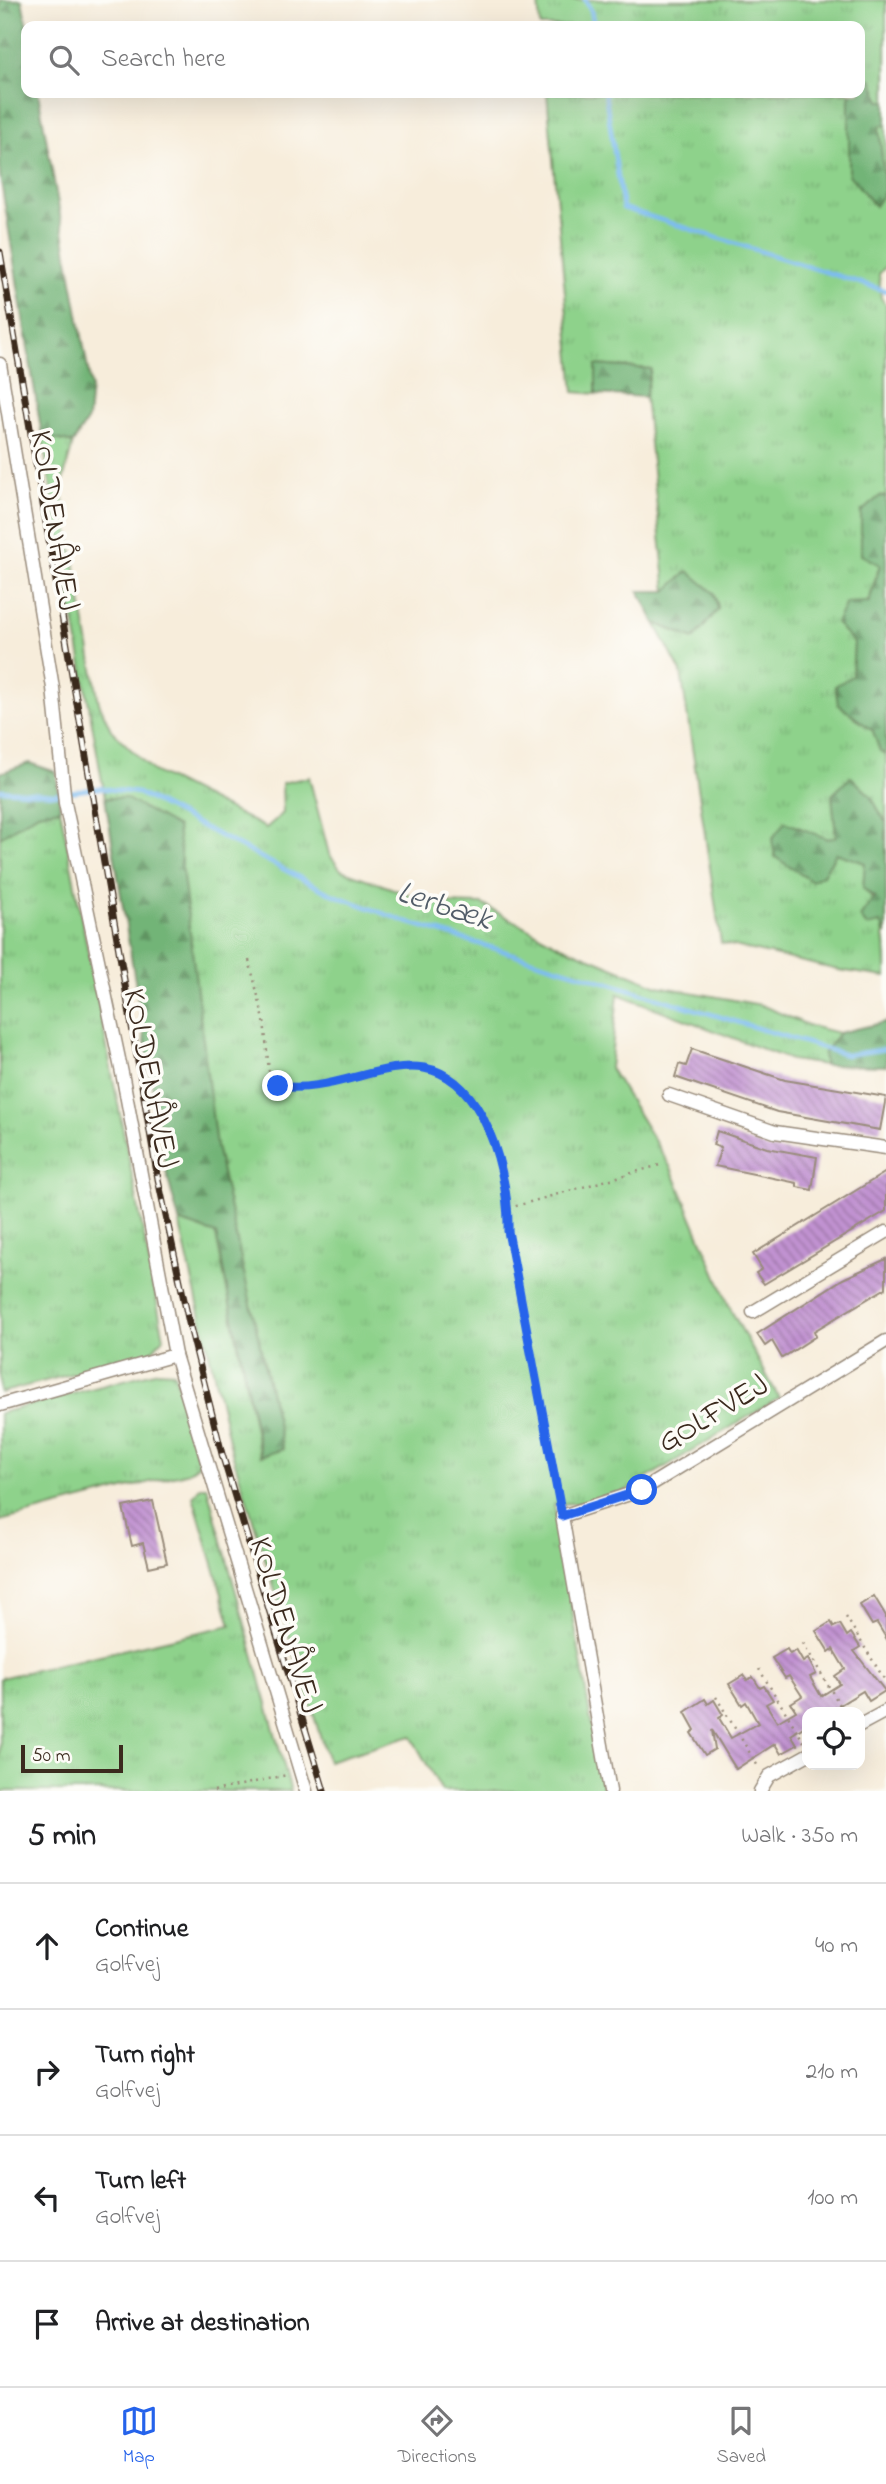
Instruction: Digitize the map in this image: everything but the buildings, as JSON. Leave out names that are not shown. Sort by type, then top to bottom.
[{"type":"street","name":"KOLDENÅVEJ","points":[[0,364],[53,688],[65,803],[121,1065],[175,1355],[306,1791]]},
{"type":"street","points":[[669,1095],[775,1132],[886,1147]]},
{"type":"street","points":[[753,1312],[886,1232]]},
{"type":"street","name":"GOLFVEJ","points":[[562,1516],[642,1490],[886,1341]]},
{"type":"street","points":[[0,1405],[175,1355]]},
{"type":"street","points":[[562,1516],[610,1791]]},
{"type":"street","points":[[865,1722],[886,1711]]},
{"type":"street","points":[[763,1785],[802,1758]]},
{"type":"path","points":[[249,961],[264,1020],[270,1072],[278,1086],[297,1089],[407,1067],[431,1069],[453,1078],[467,1092],[490,1132],[509,1208],[508,1231],[562,1516]]},
{"type":"path","points":[[509,1208],[660,1165]]},
{"type":"path","points":[[846,1617],[886,1682]]},
{"type":"path","points":[[803,1643],[841,1707]]},
{"type":"path","points":[[759,1670],[802,1740]]},
{"type":"path","points":[[716,1697],[763,1785]]},
{"type":"path","points":[[214,1791],[300,1772]]},
{"type":"green space","points":[[0,0],[22,0],[26,21],[21,21],[21,98],[39,98],[91,386],[88,419],[73,443],[42,436],[0,175]]},
{"type":"green space","points":[[538,0],[886,0],[886,101],[880,102],[872,80],[865,80],[865,21],[540,21]]},
{"type":"green space","points":[[872,79],[880,101],[886,101],[886,125],[879,126],[885,191],[875,206],[849,175],[849,98],[865,98],[865,80]]},
{"type":"green space","points":[[547,98],[849,98],[885,191],[879,125],[886,125],[886,266],[879,274],[881,298],[886,305],[886,497],[880,496],[880,565],[854,643],[852,676],[838,704],[873,731],[880,751],[886,754],[886,823],[870,795],[832,795],[836,836],[828,839],[785,822],[823,875],[836,853],[866,863],[863,888],[871,896],[880,917],[885,941],[886,977],[838,970],[721,943],[681,672],[655,623],[694,639],[718,609],[714,593],[666,591],[645,397],[651,369],[596,365],[596,394],[574,392]]},
{"type":"green space","points":[[596,365],[651,369],[645,397],[596,394]]},
{"type":"green space","points":[[42,436],[73,443],[61,488],[99,703],[111,730],[153,771],[266,828],[283,813],[282,783],[309,777],[329,854],[341,870],[432,903],[482,904],[559,945],[658,986],[761,1005],[810,1026],[839,1033],[823,1054],[825,1065],[791,1060],[618,994],[610,1068],[671,1168],[731,1310],[779,1398],[622,1493],[580,1503],[554,1504],[603,1791],[442,1791],[411,1736],[328,1761],[231,1449],[179,1221],[216,1234],[260,1456],[283,1449],[216,1146],[125,798],[105,798]]},
{"type":"green space","points":[[880,496],[886,497],[886,754],[880,751],[873,731],[838,704],[835,686],[852,676],[854,643],[836,623],[846,603],[869,602],[880,565],[861,555],[861,512]]},
{"type":"green space","points":[[688,571],[714,593],[718,609],[694,639],[655,623],[639,591],[666,591]]},
{"type":"green space","points":[[29,763],[56,772],[60,809],[38,813],[0,837],[0,773]]},
{"type":"green space","points":[[851,777],[870,795],[886,823],[886,934],[881,923],[867,926],[860,917],[874,897],[863,888],[865,863],[836,853],[823,875],[811,881],[775,857],[772,839],[785,822],[828,839],[836,836],[832,795]]},
{"type":"green space","points":[[105,798],[125,798],[177,827],[216,1146],[283,1449],[261,1456],[216,1234],[179,1221],[167,1175]]},
{"type":"green space","points":[[60,809],[164,1338],[150,1353],[0,1393],[0,837],[38,813]]},
{"type":"green space","points":[[886,1022],[886,1066],[825,1065],[823,1054],[839,1033]]},
{"type":"green space","points":[[158,1371],[174,1372],[199,1464],[189,1472],[0,1521],[0,1413]]},
{"type":"green space","points":[[200,1487],[207,1487],[291,1791],[0,1791],[0,1678],[231,1625],[193,1496]]},
{"type":"waterway","points":[[585,0],[593,21]]},
{"type":"waterway","points":[[606,98],[623,208],[886,291]]},
{"type":"waterway","name":"Lerbæk","points":[[0,790],[54,794],[99,788],[138,793],[329,893],[404,921],[846,1055],[886,1049]]},
{"type":"railway","points":[[0,252],[158,1179],[189,1323],[222,1454],[324,1791]]},
{"type":"route","points":[[278,1086],[297,1089],[407,1067],[431,1069],[453,1078],[467,1092],[490,1132],[509,1208],[508,1231],[562,1516],[642,1490]]}]
